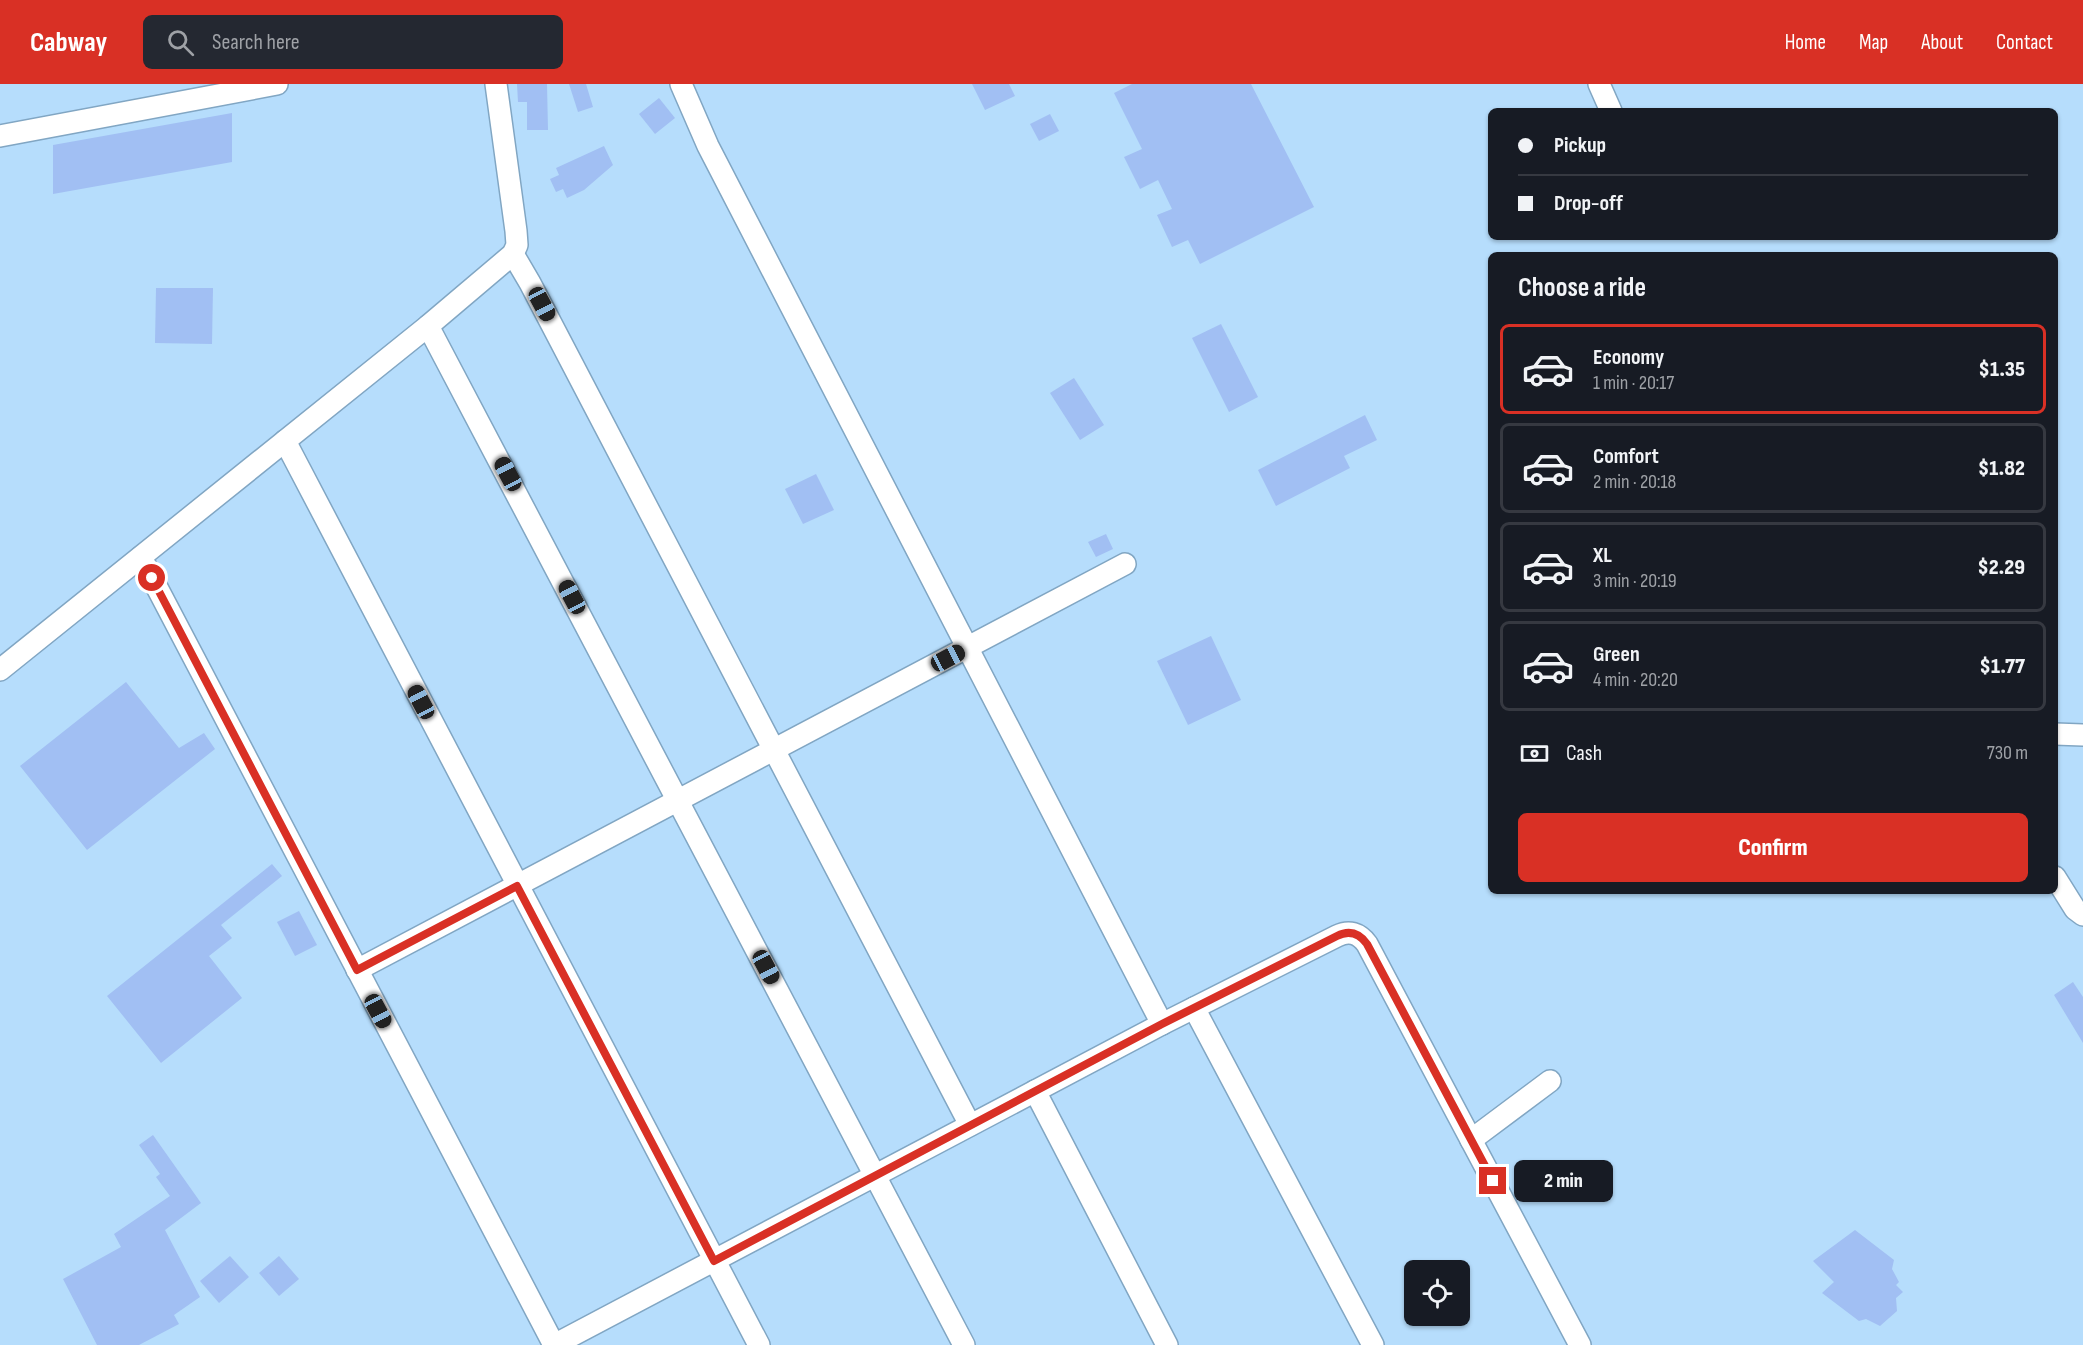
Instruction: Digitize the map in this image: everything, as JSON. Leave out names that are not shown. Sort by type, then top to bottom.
[{"type":"street","points":[[0,136],[277,84]]},
{"type":"street","points":[[0,670],[428,326],[513,254],[517,244],[516,231],[496,84]]},
{"type":"street","points":[[681,84],[708,146],[1162,1024]]},
{"type":"street","points":[[1599,84],[1610,108]]},
{"type":"street","points":[[513,254],[970,1125]]},
{"type":"street","points":[[428,326],[964,1345]]},
{"type":"street","points":[[285,441],[759,1345]]},
{"type":"street","points":[[141,557],[554,1345],[1162,1024],[1348,932],[1359,935],[1367,944],[1580,1345]]},
{"type":"street","points":[[357,970],[1125,564]]},
{"type":"street","points":[[2058,734],[2083,735]]},
{"type":"street","points":[[2058,882],[2075,909],[2083,915]]},
{"type":"street","points":[[1194,1008],[1373,1345]]},
{"type":"street","points":[[1471,1140],[1550,1081]]},
{"type":"street","points":[[1035,1091],[1167,1345]]},
{"type":"building","points":[[517,84],[547,84],[548,130],[527,130],[527,102],[518,102]]},
{"type":"building","points":[[569,84],[586,84],[593,107],[578,112]]},
{"type":"building","points":[[972,84],[1009,84],[1015,96],[985,110]]},
{"type":"building","points":[[1132,84],[1251,84],[1314,207],[1200,264],[1188,240],[1172,247],[1157,215],[1172,209],[1158,180],[1140,189],[1124,157],[1142,149],[1114,93]]},
{"type":"building","points":[[659,98],[675,118],[655,134],[639,114]]},
{"type":"building","points":[[232,113],[232,162],[53,194],[53,145]]},
{"type":"building","points":[[1050,114],[1059,131],[1039,141],[1030,124]]},
{"type":"building","points":[[604,146],[613,165],[584,190],[567,198],[563,189],[556,192],[550,179],[559,175],[556,168]]},
{"type":"building","points":[[156,288],[213,288],[212,344],[155,343]]},
{"type":"building","points":[[1221,324],[1258,397],[1229,412],[1192,338]]},
{"type":"building","points":[[1074,378],[1104,425],[1080,440],[1050,393]]},
{"type":"building","points":[[1365,415],[1377,440],[1344,456],[1350,468],[1276,506],[1258,470]]},
{"type":"building","points":[[816,474],[834,510],[803,524],[785,489]]},
{"type":"building","points":[[1106,534],[1113,549],[1096,557],[1088,542]]},
{"type":"building","points":[[1211,636],[1241,700],[1188,725],[1157,661]]},
{"type":"building","points":[[126,682],[179,748],[204,733],[215,749],[87,850],[20,766]]},
{"type":"building","points":[[272,864],[282,876],[221,925],[232,938],[209,956],[242,998],[161,1063],[107,996]]},
{"type":"building","points":[[299,911],[317,945],[295,956],[277,922]]},
{"type":"building","points":[[2073,982],[2083,997],[2083,1043],[2054,995]]},
{"type":"building","points":[[153,1135],[201,1203],[165,1230],[200,1297],[174,1315],[179,1324],[139,1345],[97,1345],[63,1279],[121,1247],[114,1234],[170,1196],[156,1177],[160,1174],[139,1145]]},
{"type":"building","points":[[1855,1230],[1894,1260],[1892,1269],[1899,1282],[1896,1285],[1903,1292],[1896,1298],[1897,1311],[1880,1326],[1866,1319],[1859,1321],[1822,1293],[1834,1282],[1813,1261]]},
{"type":"building","points":[[230,1256],[249,1277],[219,1303],[200,1281]]},
{"type":"building","points":[[279,1256],[299,1279],[279,1296],[259,1273]]},
{"type":"route","points":[[152,578],[357,970],[517,886],[714,1261],[1162,1024],[1348,932],[1359,935],[1367,944],[1493,1181]]}]
